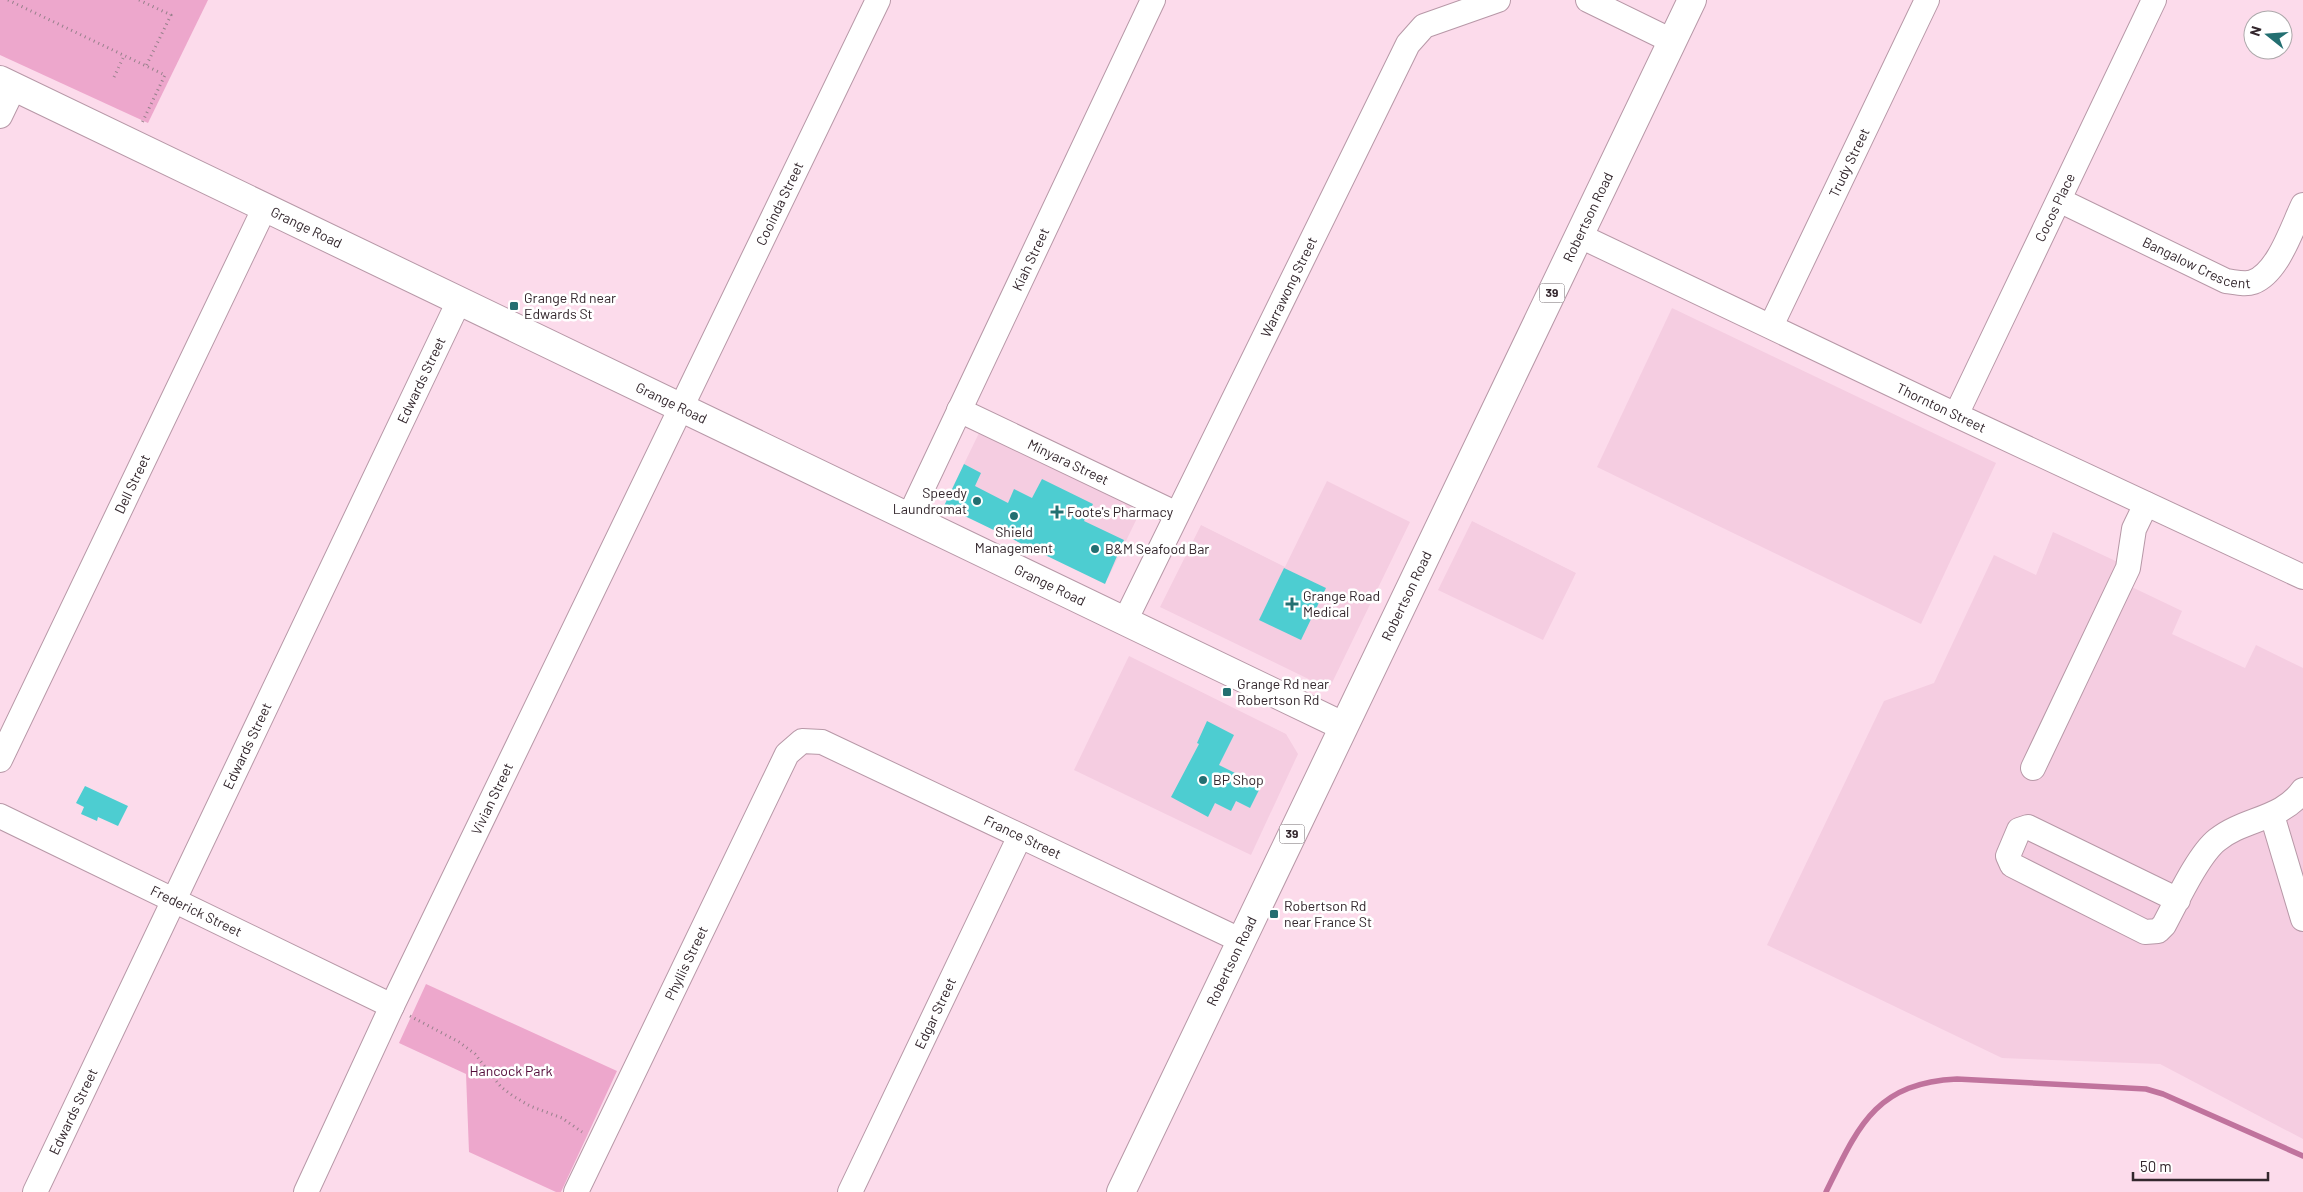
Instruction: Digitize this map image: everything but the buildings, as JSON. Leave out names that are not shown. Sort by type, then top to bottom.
[{"type":"main road","name":"Robertson Road","points":[[1121,1192],[1240,940],[1692,0]]},
{"type":"main road","name":"Grange Road","points":[[7,83],[1343,726]]},
{"type":"street","name":"Cooinda Street","points":[[681,408],[878,0]]},
{"type":"street","name":"Kiah Street","points":[[909,517],[1153,0]]},
{"type":"street","name":"Warrawong Street","points":[[1125,621],[1408,44],[1424,26],[1498,0]]},
{"type":"street","points":[[1588,0],[1672,41]]},
{"type":"street","name":"Trudy Street","points":[[1771,326],[1927,0]]},
{"type":"street","name":"Cocos Place","points":[[1956,415],[2154,0]]},
{"type":"street","points":[[0,116],[7,83]]},
{"type":"street","name":"Bangalow Crescent","points":[[2059,200],[2226,280],[2240,284],[2252,282],[2265,275],[2275,263],[2303,205]]},
{"type":"street","name":"Dell Street","points":[[0,760],[265,207]]},
{"type":"street","name":"Thornton Street","points":[[1580,236],[1956,415],[2303,577]]},
{"type":"street","name":"Edwards Street","points":[[35,1192],[459,301]]},
{"type":"street","name":"Vivian Street","points":[[306,1192],[392,1006],[681,408]]},
{"type":"street","name":"Minyara Street","points":[[959,410],[1177,514]]},
{"type":"street","points":[[2033,768],[2128,568],[2134,530],[2146,504]]},
{"type":"street","name":"France Street","points":[[802,740],[822,742],[1240,940]]},
{"type":"street","name":"Phyllis Street","points":[[576,1192],[787,754],[802,740]]},
{"type":"street","points":[[2178,900],[2028,827],[2019,830],[2008,856],[2012,865],[2146,932],[2158,930],[2164,925],[2207,850],[2217,840],[2272,815],[2292,803],[2303,790]]},
{"type":"street","points":[[2272,815],[2303,920]]},
{"type":"street","name":"Frederick Street","points":[[0,816],[392,1006]]},
{"type":"street","name":"Edgar Street","points":[[850,1192],[1020,836]]},
{"type":"path","points":[[8,0],[164,75],[142,123]]},
{"type":"path","points":[[139,0],[171,15],[146,66]]},
{"type":"path","points":[[114,77],[124,56]]},
{"type":"path","points":[[392,1006],[446,1035],[475,1054],[501,1087],[513,1096],[530,1106],[562,1118],[600,1142]]},
{"type":"shaded area","points":[[1672,308],[1996,463],[1921,624],[1597,467]]},
{"type":"shaded area","points":[[980,431],[1141,510],[1108,578],[947,499]]},
{"type":"shaded area","points":[[1327,481],[1410,522],[1329,689],[1160,607],[1201,525],[1285,567]]},
{"type":"shaded area","points":[[1472,521],[1576,573],[1543,640],[1438,590]]},
{"type":"shaded area","points":[[2053,532],[2120,563],[2115,579],[2182,611],[2172,634],[2245,668],[2256,645],[2303,668],[2303,1139],[2160,1064],[2002,1058],[1767,945],[1884,701],[1934,683],[1994,555],[2036,575]]},
{"type":"shaded area","points":[[1129,656],[1286,734],[1298,754],[1251,855],[1074,770]]},
{"type":"green space","points":[[0,0],[208,0],[148,123],[0,55]]},
{"type":"green space","name":"Hancock Park","points":[[426,984],[617,1071],[561,1192],[556,1192],[469,1152],[466,1074],[399,1043]]},
{"type":"waterway","points":[[1826,1192],[1848,1147],[1873,1113],[1888,1099],[1906,1089],[1929,1082],[1957,1079],[2146,1089],[2163,1094],[2303,1156]]},
{"type":"place","name":"Grange Rd near Edwards St","points":[[514,306]]},
{"type":"place","name":"Speedy Laundromat","points":[[977,501]]},
{"type":"place","name":"Foote's Pharmacy","points":[[1057,512]]},
{"type":"place","name":"Shield Management","points":[[1014,516]]},
{"type":"place","name":"B&M Seafood Bar","points":[[1095,549]]},
{"type":"place","name":"Grange Road Medical","points":[[1292,604]]},
{"type":"place","name":"Grange Rd near Robertson Rd","points":[[1227,692]]},
{"type":"place","name":"BP Shop","points":[[1203,780]]},
{"type":"place","name":"Robertson Rd near France St","points":[[1274,914]]}]
